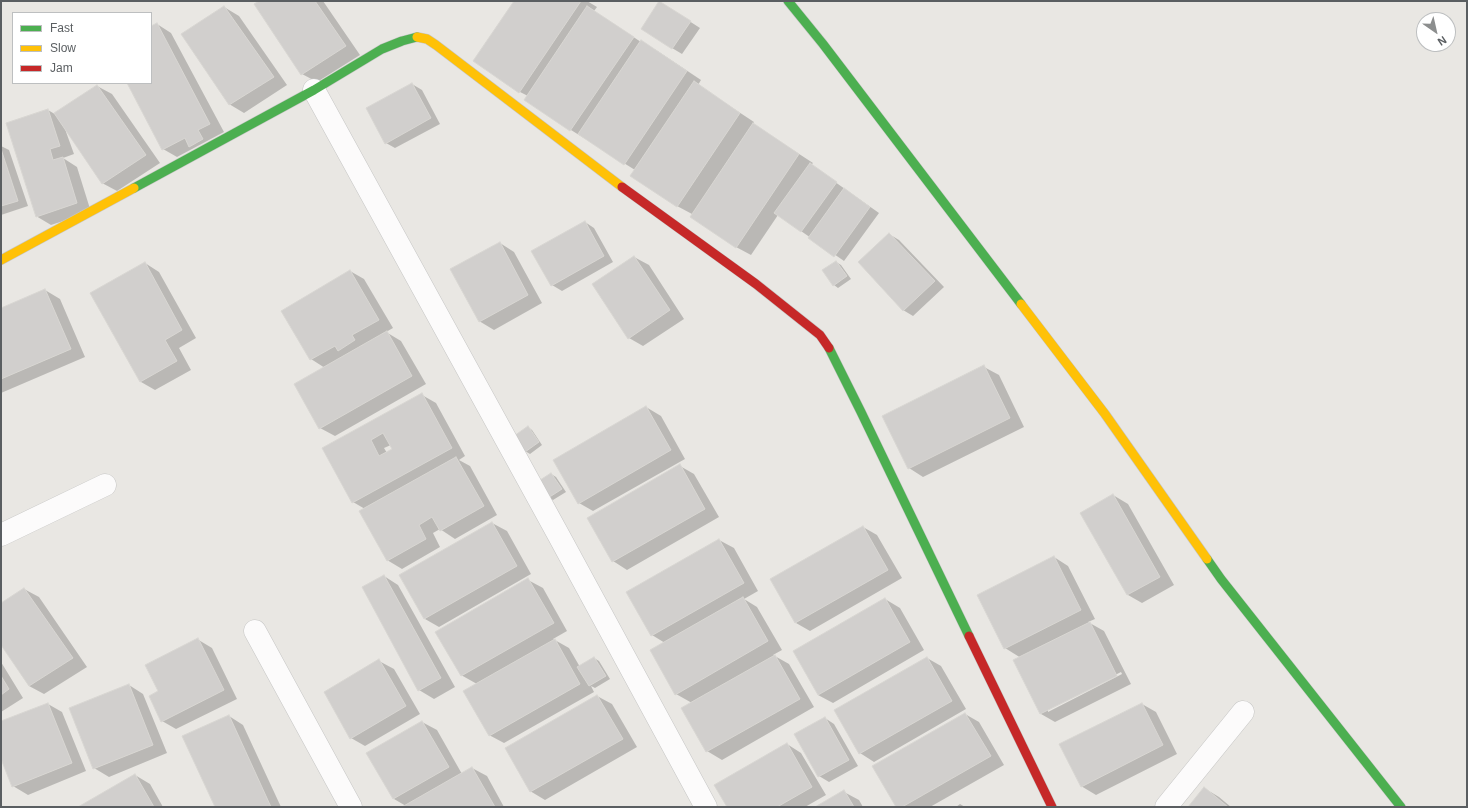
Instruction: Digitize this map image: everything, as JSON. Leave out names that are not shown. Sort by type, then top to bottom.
[{"type":"street","points":[[788,1],[823,44],[1100,408],[1221,579],[1401,807]]},
{"type":"street","points":[[1,260],[314,90],[382,49],[402,40],[419,37],[427,39],[602,173],[756,284],[820,335],[834,356],[1052,807]]},
{"type":"street","points":[[314,90],[560,536],[706,807]]},
{"type":"street","points":[[1,535],[105,485]]},
{"type":"street","points":[[255,631],[351,807]]},
{"type":"street","points":[[1166,807],[1243,712]]},
{"type":"building","points":[[259,1],[315,1],[346,46],[301,75],[254,4]]},
{"type":"building","points":[[514,1],[581,1],[519,93],[473,61]]},
{"type":"building","points":[[659,1],[691,21],[672,49],[641,29]]},
{"type":"building","points":[[224,6],[274,77],[229,105],[181,34]]},
{"type":"building","points":[[587,6],[634,37],[570,131],[524,100]]},
{"type":"building","points":[[157,23],[210,124],[198,130],[203,139],[189,147],[185,138],[162,150],[128,84],[152,84],[152,26]]},
{"type":"building","points":[[641,40],[687,71],[624,165],[578,134]]},
{"type":"building","points":[[694,81],[740,113],[677,207],[630,176]]},
{"type":"building","points":[[412,83],[431,118],[385,144],[366,108]]},
{"type":"building","points":[[97,85],[146,155],[102,184],[54,113]]},
{"type":"building","points":[[48,109],[60,146],[50,149],[53,160],[63,157],[77,203],[36,217],[6,123]]},
{"type":"building","points":[[753,123],[799,154],[736,248],[690,217]]},
{"type":"building","points":[[1,149],[18,201],[1,206]]},
{"type":"building","points":[[810,163],[837,182],[801,232],[774,213]]},
{"type":"building","points":[[844,188],[870,207],[834,257],[808,238]]},
{"type":"building","points":[[585,221],[604,256],[551,286],[531,251]]},
{"type":"building","points":[[889,233],[935,281],[903,311],[858,262]]},
{"type":"building","points":[[500,242],[528,295],[479,322],[450,269]]},
{"type":"building","points":[[634,256],[670,310],[628,339],[592,284]]},
{"type":"building","points":[[836,261],[847,276],[833,286],[822,270]]},
{"type":"building","points":[[145,262],[182,330],[165,340],[177,361],[140,382],[90,293]]},
{"type":"building","points":[[350,270],[379,320],[352,335],[355,340],[338,351],[335,346],[310,360],[281,311]]},
{"type":"building","points":[[45,289],[71,349],[1,379],[1,308]]},
{"type":"building","points":[[387,331],[412,376],[319,429],[294,384]]},
{"type":"building","points":[[984,365],[1010,418],[908,469],[882,416]]},
{"type":"building","points":[[422,393],[452,448],[352,503],[322,448]],"holes":[[[383,433],[392,449],[379,456],[371,440]]]},
{"type":"building","points":[[646,406],[671,450],[578,504],[553,460]]},
{"type":"building","points":[[528,426],[539,442],[525,452],[514,436]]},
{"type":"building","points":[[456,457],[484,506],[440,531],[432,517],[419,525],[426,539],[387,561],[359,511]]},
{"type":"building","points":[[680,464],[705,509],[612,562],[587,518]]},
{"type":"building","points":[[551,473],[562,489],[548,498],[537,482]]},
{"type":"building","points":[[1113,494],[1160,577],[1127,595],[1080,513]]},
{"type":"building","points":[[492,522],[517,566],[424,619],[399,575]]},
{"type":"building","points":[[863,526],[888,570],[795,623],[770,579]]},
{"type":"building","points":[[719,539],[744,583],[651,636],[626,592]]},
{"type":"building","points":[[1054,556],[1081,610],[1004,649],[977,595]]},
{"type":"building","points":[[384,575],[441,678],[418,691],[362,587]]},
{"type":"building","points":[[528,578],[554,623],[461,676],[435,632]]},
{"type":"building","points":[[24,588],[73,658],[29,686],[1,645],[1,603]]},
{"type":"building","points":[[743,597],[768,641],[675,695],[650,650]]},
{"type":"building","points":[[885,598],[910,642],[818,695],[793,651]]},
{"type":"building","points":[[1090,622],[1117,676],[1040,714],[1013,660]]},
{"type":"building","points":[[198,638],[224,690],[161,722],[149,696],[158,691],[145,665]]},
{"type":"building","points":[[555,639],[580,684],[489,736],[463,691]]},
{"type":"building","points":[[775,655],[800,699],[706,752],[681,708]]},
{"type":"building","points":[[594,657],[606,676],[589,686],[577,667]]},
{"type":"building","points":[[927,657],[952,701],[859,754],[834,710]]},
{"type":"building","points":[[379,659],[406,706],[350,739],[324,692]]},
{"type":"building","points":[[1,676],[9,689],[1,695]]},
{"type":"building","points":[[129,684],[153,745],[93,769],[69,708]]},
{"type":"building","points":[[597,695],[623,739],[530,792],[505,748]]},
{"type":"building","points":[[48,703],[72,763],[12,787],[1,759],[1,721]]},
{"type":"building","points":[[1142,703],[1163,745],[1081,787],[1059,744]]},
{"type":"building","points":[[965,713],[991,756],[902,807],[896,807],[872,766]]},
{"type":"building","points":[[229,715],[271,807],[215,807],[182,736]]},
{"type":"building","points":[[825,717],[849,760],[818,777],[794,734]]},
{"type":"building","points":[[422,721],[449,767],[393,799],[366,753]]},
{"type":"building","points":[[787,743],[812,787],[777,807],[727,807],[714,785]]},
{"type":"building","points":[[472,767],[495,807],[402,807]]},
{"type":"building","points":[[135,774],[154,807],[78,807]]},
{"type":"building","points":[[1204,787],[1228,807],[1188,807]]},
{"type":"building","points":[[844,790],[854,807],[815,807]]},
{"type":"traffic: fast","points":[[788,1],[823,44],[1021,304]]},
{"type":"traffic: fast","points":[[134,188],[314,90],[382,49],[417,37]]},
{"type":"traffic: fast","points":[[829,348],[969,636]]},
{"type":"traffic: fast","points":[[1207,559],[1221,579],[1401,807]]},
{"type":"traffic: slow","points":[[417,37],[427,39],[436,45],[622,187]]},
{"type":"traffic: slow","points":[[1,260],[134,188]]},
{"type":"traffic: slow","points":[[1021,304],[1105,414],[1207,559]]},
{"type":"traffic: jam","points":[[622,187],[756,284],[820,335],[829,348]]},
{"type":"traffic: jam","points":[[969,636],[1052,807]]}]
